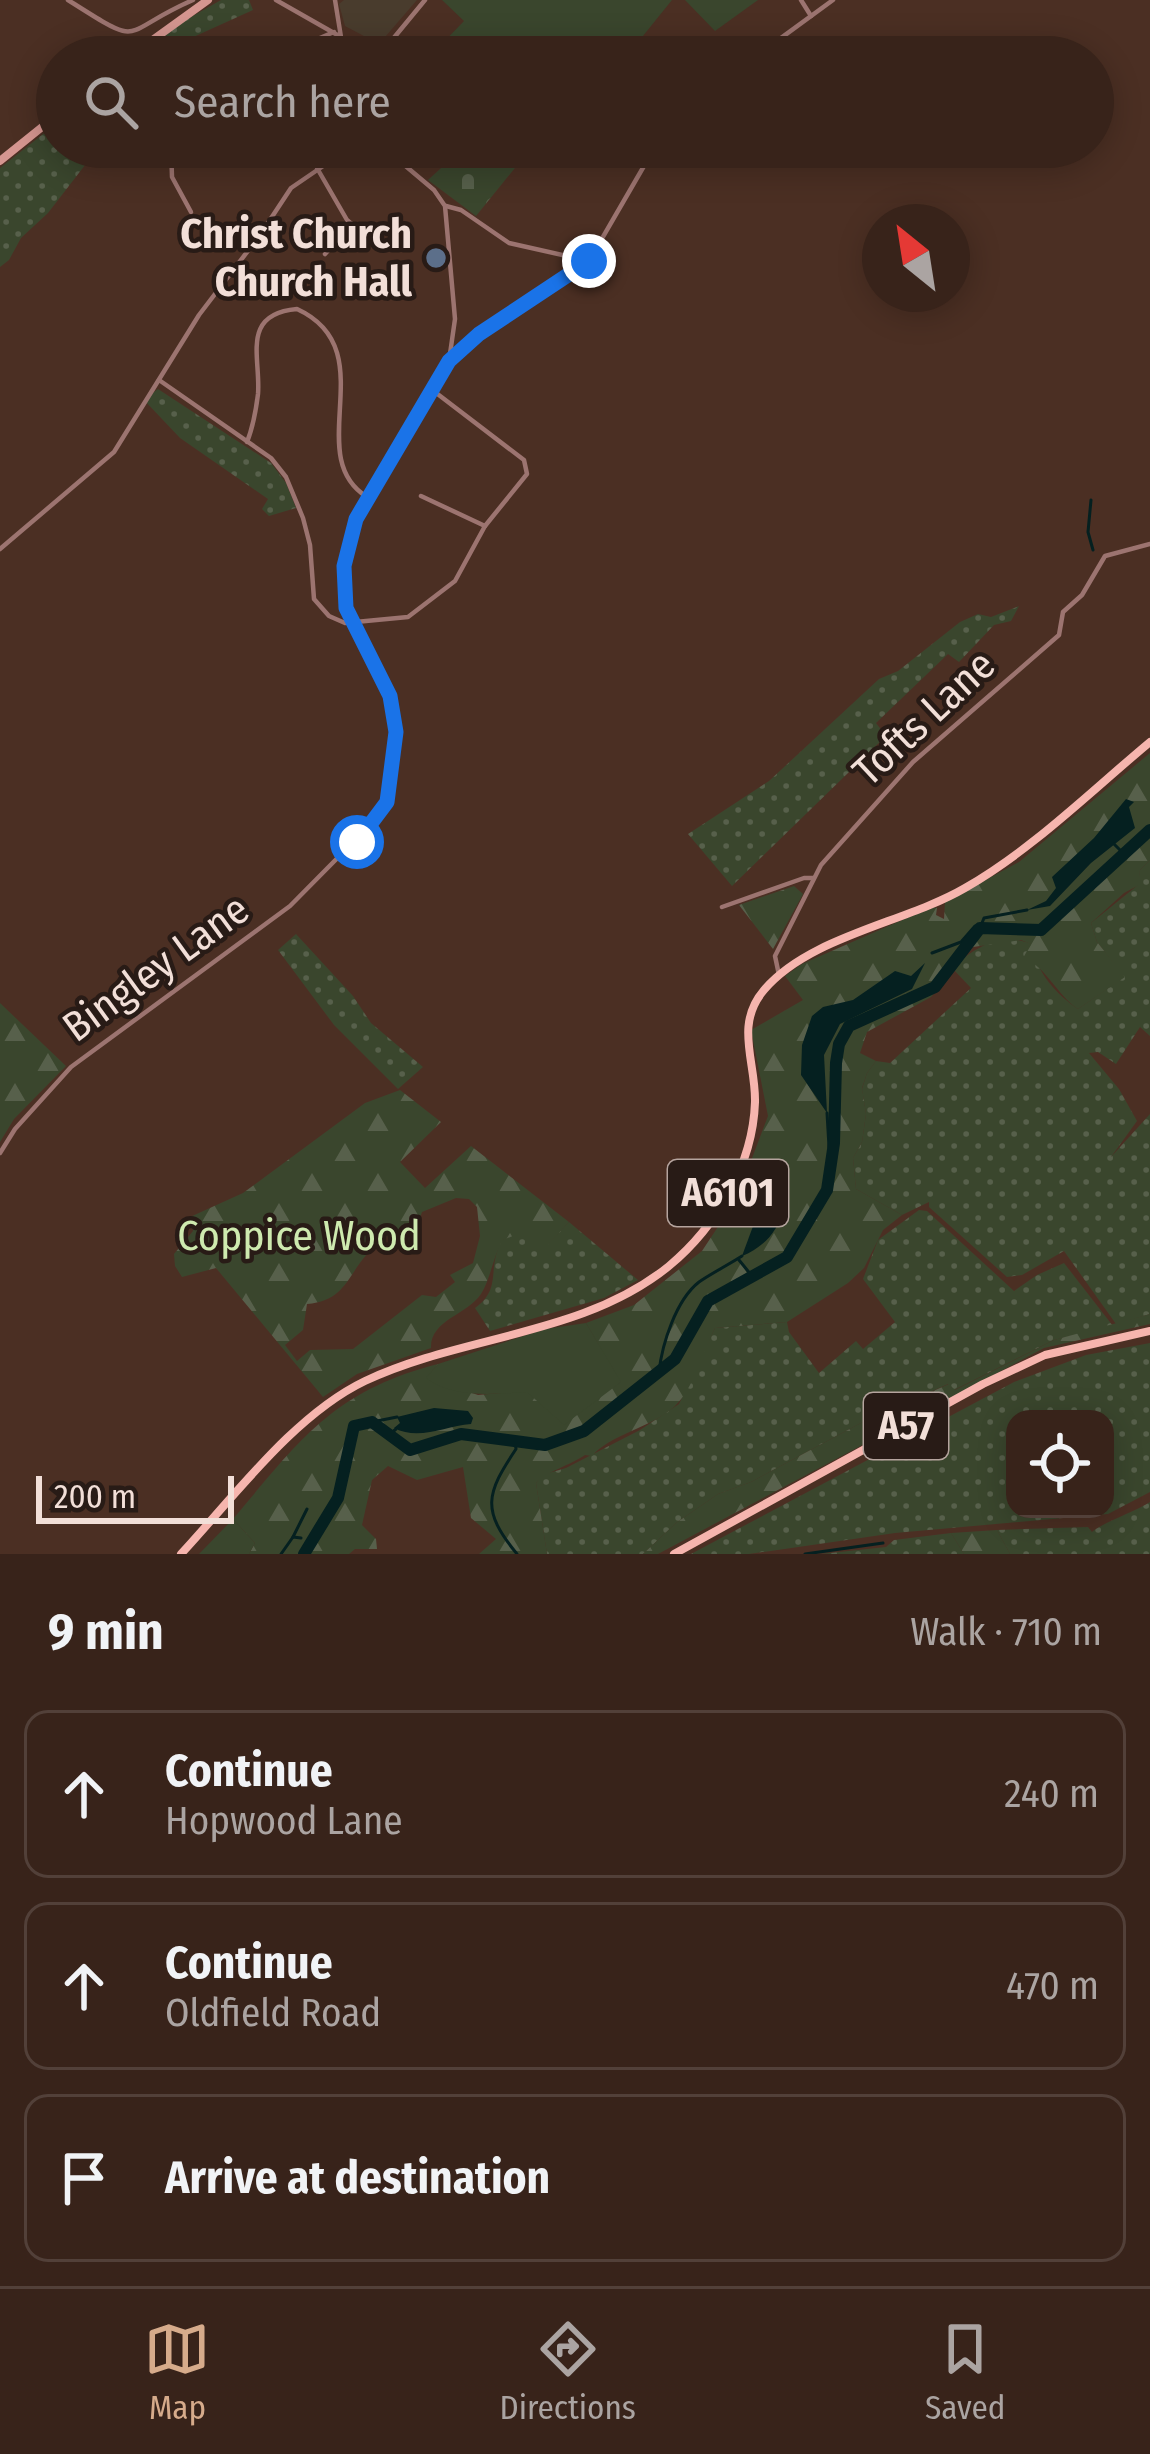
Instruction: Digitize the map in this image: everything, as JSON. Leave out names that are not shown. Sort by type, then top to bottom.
[{"type":"main road","points":[[159,36],[208,0]]},
{"type":"main road","points":[[0,161],[36,132]]},
{"type":"main road","name":"A6101","points":[[181,1554],[306,1422],[349,1390],[395,1369],[612,1303],[677,1259],[704,1229],[740,1171],[754,1106],[748,1018],[763,991],[811,955],[948,897],[988,874],[1027,848],[1150,742]]},
{"type":"main road","name":"A57","points":[[674,1554],[983,1384],[1045,1355],[1150,1331]]},
{"type":"street","points":[[68,0],[124,33],[144,30],[193,0]]},
{"type":"street","points":[[277,0],[338,34]]},
{"type":"street","points":[[335,0],[338,34]]},
{"type":"street","points":[[395,36],[425,0]]},
{"type":"street","points":[[801,0],[811,16]]},
{"type":"street","points":[[783,36],[833,0]]},
{"type":"street","points":[[332,36],[338,34]]},
{"type":"street","points":[[172,168],[190,212]]},
{"type":"street","points":[[0,549],[114,452],[199,315],[291,188],[317,168],[362,233]]},
{"type":"street","points":[[408,168],[439,194],[445,206],[455,319],[449,361]]},
{"type":"street","points":[[351,623],[344,596],[344,566],[351,534],[367,497],[431,389],[449,361],[479,334],[589,261],[643,168]]},
{"type":"street","points":[[445,206],[460,209],[509,243],[589,261]]},
{"type":"street","points":[[325,254],[352,224]]},
{"type":"street","points":[[247,442],[258,397],[254,351],[260,329],[278,313],[302,311],[321,324],[339,354],[340,458],[352,486],[367,497]]},
{"type":"street","points":[[159,380],[278,465],[296,499],[310,544],[314,599],[335,620],[351,623],[398,620],[413,614],[460,576],[485,526],[524,481],[527,465],[431,389]]},
{"type":"street","points":[[422,496],[485,526]]},
{"type":"street","name":"Tofts Lane","points":[[779,975],[776,956],[820,865],[913,762],[1059,635],[1063,612],[1082,595],[1105,556],[1150,544]]},
{"type":"street","name":"Bingley Lane","points":[[0,1153],[15,1129],[71,1067],[290,906],[357,842],[387,802],[396,732],[390,696],[351,623]]},
{"type":"street","points":[[722,907],[814,878]]},
{"type":"shaded area","points":[[344,0],[417,0],[386,36],[364,36],[345,26],[339,4]]},
{"type":"green space","points":[[221,0],[249,0],[253,10],[196,36],[164,36]]},
{"type":"green space","points":[[442,0],[672,0],[643,36],[449,36],[464,21]]},
{"type":"green space","points":[[685,0],[758,0],[715,31]]},
{"type":"green space","points":[[36,140],[36,168],[83,168],[0,267],[0,168]]},
{"type":"green space","points":[[441,168],[515,168],[476,216],[428,180]]},
{"type":"green space","points":[[158,389],[271,463],[296,508],[269,516],[262,509],[268,499],[180,438],[144,400]]},
{"type":"green space","points":[[1019,606],[1011,621],[994,625],[959,662],[948,654],[876,723],[886,736],[732,886],[688,834],[769,781],[879,679],[898,671],[960,622]]},
{"type":"green space","points":[[1150,753],[1150,860],[1140,870],[1139,885],[1091,923],[1097,942],[1125,977],[1078,1009],[1023,958],[1031,944],[1021,940],[973,947],[931,997],[867,1032],[860,1053],[876,1061],[862,1088],[866,1114],[862,1142],[853,1158],[856,1189],[902,1215],[883,1230],[864,1268],[848,1283],[787,1322],[715,1328],[693,1380],[675,1406],[592,1456],[585,1455],[540,1479],[536,1483],[547,1554],[479,1554],[496,1539],[471,1518],[463,1467],[417,1480],[388,1466],[372,1480],[362,1525],[376,1539],[377,1549],[355,1549],[349,1554],[249,1554],[255,1543],[233,1519],[321,1422],[371,1388],[438,1364],[427,1378],[478,1395],[620,1383],[586,1323],[634,1305],[702,1251],[737,1198],[768,1116],[751,1030],[803,1000],[785,976],[802,964],[932,907],[944,919],[945,902],[1019,862]]},
{"type":"green space","points":[[1150,860],[1150,1036],[1140,1027],[1116,1064],[1098,1052],[1089,1053],[1119,1089],[1137,1121],[1111,1157],[1150,1114],[1150,1314],[1116,1324],[1064,1251],[1022,1275],[1007,1277],[929,1207],[929,1202],[902,1215],[856,1189],[853,1158],[862,1142],[866,1114],[862,1089],[867,1073],[876,1061],[890,1063],[971,988],[953,969],[969,954],[999,941],[1032,944],[1048,981],[1078,1009],[1124,977],[1097,942],[1091,923],[1138,885],[1140,870]]},
{"type":"green space","points":[[794,886],[803,894],[773,949],[739,905]]},
{"type":"green space","points":[[296,934],[353,996],[371,1023],[423,1067],[398,1089],[334,1025],[278,950]]},
{"type":"green space","points":[[0,1003],[66,1066],[14,1119],[0,1142]]},
{"type":"green space","name":"Coppice Wood","points":[[400,1090],[441,1122],[400,1162],[425,1188],[471,1146],[569,1222],[545,1248],[522,1232],[503,1240],[481,1294],[436,1331],[431,1348],[357,1374],[323,1397],[216,1268],[182,1277],[174,1254],[193,1231],[190,1217],[243,1193],[365,1103]],"holes":[[[456,1198],[469,1199],[477,1207],[480,1236],[473,1263],[450,1275],[455,1282],[436,1297],[422,1295],[353,1349],[310,1350],[297,1361],[285,1345],[303,1330],[307,1304],[337,1293],[370,1250],[392,1233],[405,1245],[412,1241],[422,1212]]]},
{"type":"green space","points":[[919,1210],[927,1211],[1014,1291],[1064,1263],[1113,1326],[1054,1340],[954,1390],[948,1384],[859,1424],[751,1482],[718,1494],[643,1554],[547,1554],[536,1483],[542,1475],[566,1468],[640,1430],[679,1404],[715,1328],[787,1322],[789,1332],[819,1373],[856,1341],[863,1349],[895,1322],[863,1279],[878,1240]]},
{"type":"green space","points":[[569,1222],[638,1280],[604,1298],[490,1331],[475,1308],[489,1293],[502,1240],[522,1231],[545,1247]]},
{"type":"green space","points":[[1150,1314],[1150,1324],[1044,1348],[658,1554],[643,1554],[718,1494],[751,1482],[859,1424],[949,1384],[955,1390],[1054,1340]]},
{"type":"green space","points":[[586,1323],[621,1382],[564,1425],[527,1392],[462,1392],[426,1378],[438,1364],[545,1329]]},
{"type":"green space","points":[[1150,1343],[1150,1492],[1114,1511],[1114,1410],[1006,1410],[1006,1518],[1063,1518],[895,1533],[749,1554],[691,1554],[1014,1382],[1086,1355]]},
{"type":"green space","points":[[1150,1502],[1150,1554],[1010,1554],[997,1530],[1088,1527],[1092,1532]]},
{"type":"green space","points":[[233,1519],[255,1543],[249,1554],[199,1554]]},
{"type":"green space","points":[[997,1530],[1010,1554],[964,1554],[951,1533]]},
{"type":"green space","points":[[951,1533],[964,1554],[821,1554],[886,1547],[894,1540]]},
{"type":"water","points":[[1126,799],[1134,802],[1129,807],[1135,828],[1091,863],[1050,906],[1027,910],[1046,901],[1056,888],[1052,877],[1094,838]]},
{"type":"water","points":[[925,963],[912,989],[840,1024],[824,1055],[827,1113],[801,1075],[802,1045],[812,1016],[823,1007],[853,1000],[895,971],[911,976]]},
{"type":"water","points":[[768,1203],[782,1209],[778,1224],[763,1243],[742,1256],[759,1210]]},
{"type":"water","points":[[434,1408],[468,1411],[471,1424],[422,1433],[394,1428],[400,1423],[397,1417]]},
{"type":"waterway","points":[[1091,500],[1088,532],[1093,550]]},
{"type":"waterway","points":[[304,1554],[338,1498],[354,1426],[372,1422],[410,1450],[461,1434],[545,1445],[584,1431],[675,1359],[708,1301],[787,1257],[827,1190],[834,1143],[836,1063],[849,1026],[935,987],[980,928],[1041,930],[1150,830]]},
{"type":"waterway","points":[[1114,844],[1125,855]]},
{"type":"waterway","points":[[932,953],[961,942],[975,926],[980,928],[984,918],[1027,910]]},
{"type":"waterway","points":[[827,1113],[833,1150]]},
{"type":"waterway","points":[[659,1372],[667,1336],[683,1300],[699,1282],[742,1256]]},
{"type":"waterway","points":[[739,1260],[752,1276]]},
{"type":"waterway","points":[[372,1422],[397,1417]]},
{"type":"waterway","points":[[389,1435],[396,1429]]},
{"type":"waterway","points":[[515,1442],[492,1502],[497,1525],[517,1554]]},
{"type":"waterway","points":[[293,1537],[307,1509]]},
{"type":"waterway","points":[[281,1554],[293,1537],[301,1538]]},
{"type":"waterway","points":[[805,1554],[883,1543]]},
{"type":"place","name":"Christ Church Church Hall","points":[[436,258]]},
{"type":"route","points":[[357,842],[387,802],[396,732],[390,696],[346,608],[344,566],[356,519],[449,361],[479,334],[589,261]]}]
